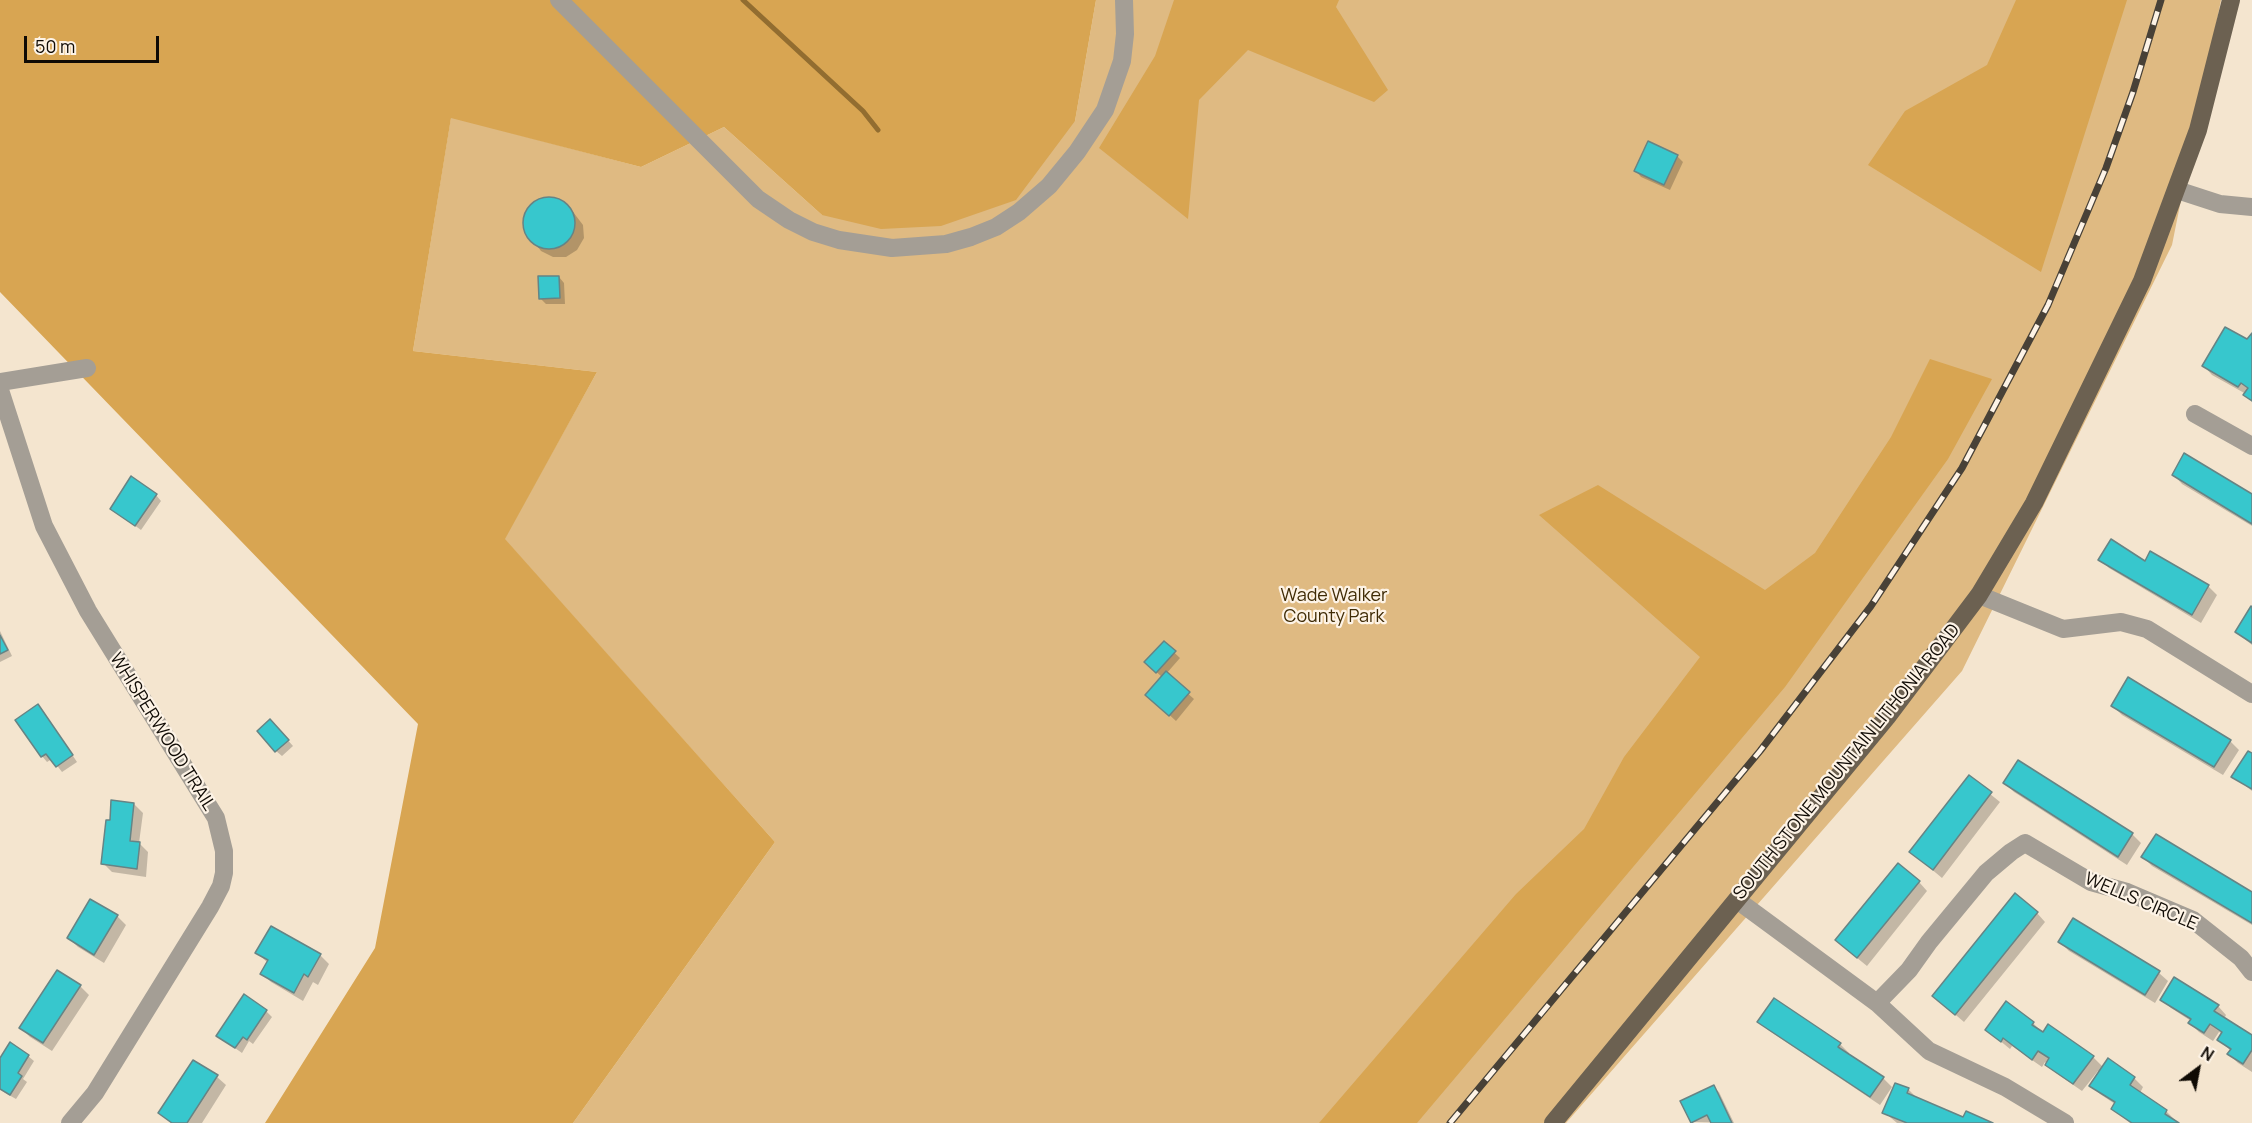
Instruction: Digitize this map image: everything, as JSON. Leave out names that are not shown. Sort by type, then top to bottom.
[{"type":"main road","name":"SOUTH STONE MOUNTAIN LITHONIA ROAD","points":[[1553,1123],[1887,717],[1979,595],[2034,502],[2142,281],[2198,130],[2231,0]]},
{"type":"street","points":[[559,0],[758,199],[789,220],[813,232],[856,244],[892,248],[937,245],[972,237],[1019,212],[1049,186],[1077,152],[1105,110],[1122,61],[1125,34],[1124,0]]},
{"type":"street","points":[[2177,190],[2220,204],[2252,207]]},
{"type":"street","points":[[0,382],[87,368]]},
{"type":"street","name":"WHISPERWOOD TRAIL","points":[[0,390],[44,525],[88,611],[216,818],[224,850],[223,880],[210,907],[95,1093],[70,1123]]},
{"type":"street","points":[[2195,414],[2252,446]]},
{"type":"street","points":[[1979,595],[2063,630],[2121,622],[2147,629],[2252,694]]},
{"type":"street","name":"WELLS CIRCLE","points":[[1877,1003],[1909,970],[1986,873],[2025,843],[2091,882],[2127,892],[2193,920],[2241,958],[2252,972]]},
{"type":"street","points":[[1737,900],[1877,1003],[1929,1051],[2005,1086],[2065,1123]]},
{"type":"green space","name":"Wade Walker County Park","points":[[1096,0],[2221,0],[2172,245],[1962,671],[1566,1123],[573,1123],[775,842],[504,539],[597,372],[413,351],[451,117],[641,167],[724,127],[822,215],[1075,121]]},
{"type":"shaded area","points":[[0,0],[1096,0],[1075,121],[1016,200],[941,226],[881,229],[822,215],[724,127],[641,167],[451,118],[413,351],[597,372],[505,539],[775,842],[573,1123],[265,1123],[375,948],[418,724],[0,292]]},
{"type":"shaded area","points":[[1174,0],[1339,0],[1336,7],[1388,90],[1374,102],[1248,50],[1199,100],[1188,219],[1099,148],[1155,56]]},
{"type":"shaded area","points":[[2016,0],[2127,0],[2041,272],[1868,165],[1905,111],[1987,65]]},
{"type":"shaded area","points":[[1930,359],[1992,379],[1948,459],[1785,687],[1417,1123],[1319,1123],[1516,894],[1584,829],[1624,757],[1700,657],[1539,515],[1598,485],[1765,590],[1815,553],[1891,437]]},
{"type":"building","points":[[1648,141],[1678,155],[1664,185],[1634,171]]},
{"type":"building","points":[[544,197],[554,197],[568,204],[575,223],[568,242],[554,249],[544,249],[534,245],[527,238],[523,228],[523,218],[527,208],[534,201]]},
{"type":"building","points":[[538,276],[559,276],[560,298],[539,299]]},
{"type":"building","points":[[2225,327],[2247,339],[2252,333],[2252,401],[2243,395],[2248,388],[2241,383],[2238,387],[2202,366]]},
{"type":"building","points":[[2184,453],[2252,494],[2252,524],[2172,475]]},
{"type":"building","points":[[131,476],[157,494],[135,526],[110,509]]},
{"type":"building","points":[[2111,539],[2145,561],[2150,551],[2209,585],[2192,615],[2098,560]]},
{"type":"building","points":[[2252,607],[2252,643],[2235,632]]},
{"type":"building","points":[[0,635],[8,650],[0,654]]},
{"type":"building","points":[[1164,641],[1176,651],[1156,673],[1144,662]]},
{"type":"building","points":[[1166,671],[1190,692],[1169,716],[1145,695]]},
{"type":"building","points":[[2128,677],[2231,740],[2214,767],[2111,706]]},
{"type":"building","points":[[38,704],[73,755],[56,767],[46,754],[41,757],[15,720]]},
{"type":"building","points":[[270,719],[289,740],[275,752],[257,731]]},
{"type":"building","points":[[2248,751],[2252,753],[2252,789],[2231,777]]},
{"type":"building","points":[[2018,760],[2133,833],[2118,857],[2003,783]]},
{"type":"building","points":[[1969,775],[1992,792],[1933,870],[1909,852]]},
{"type":"building","points":[[111,800],[134,803],[130,841],[140,842],[137,869],[101,864],[106,820],[110,820]]},
{"type":"building","points":[[2156,834],[2252,892],[2252,923],[2141,857]]},
{"type":"building","points":[[1898,863],[1920,881],[1857,958],[1835,940]]},
{"type":"building","points":[[2015,893],[2038,912],[1955,1015],[1932,996]]},
{"type":"building","points":[[90,899],[118,915],[94,955],[67,938]]},
{"type":"building","points":[[2073,918],[2160,971],[2145,995],[2058,942]]},
{"type":"building","points":[[271,926],[321,954],[308,977],[304,974],[294,993],[260,974],[268,960],[255,953]]},
{"type":"building","points":[[57,970],[81,985],[43,1043],[19,1028]]},
{"type":"building","points":[[2174,977],[2219,1005],[2214,1011],[2252,1035],[2252,1050],[2243,1064],[2227,1054],[2231,1049],[2217,1040],[2222,1032],[2210,1024],[2204,1033],[2188,1023],[2191,1019],[2160,1000]]},
{"type":"building","points":[[244,994],[267,1010],[247,1040],[243,1037],[235,1048],[216,1036]]},
{"type":"building","points":[[1774,998],[1841,1043],[1838,1047],[1884,1077],[1870,1097],[1757,1022]]},
{"type":"building","points":[[2006,1001],[2034,1022],[2032,1025],[2043,1032],[2048,1024],[2094,1056],[2073,1084],[2045,1065],[2049,1058],[2038,1051],[2032,1060],[2003,1038],[2001,1042],[1985,1030]]},
{"type":"building","points":[[10,1042],[29,1055],[18,1073],[22,1076],[10,1095],[0,1089],[0,1058]]},
{"type":"building","points":[[2108,1058],[2135,1077],[2130,1085],[2167,1110],[2165,1114],[2179,1123],[2132,1123],[2111,1109],[2115,1102],[2089,1086]]},
{"type":"building","points":[[193,1060],[218,1075],[187,1123],[172,1123],[158,1113]]},
{"type":"building","points":[[1895,1083],[1909,1088],[1907,1093],[1963,1117],[1966,1111],[1993,1123],[1907,1123],[1882,1113]]},
{"type":"building","points":[[1714,1085],[1732,1123],[1711,1123],[1707,1115],[1691,1123],[1680,1101]]},
{"type":"waterway","points":[[743,0],[863,111],[878,130]]},
{"type":"railway","points":[[1450,1123],[1760,751],[1871,606],[1962,468],[2048,305],[2106,168],[2133,92],[2161,0]]}]
